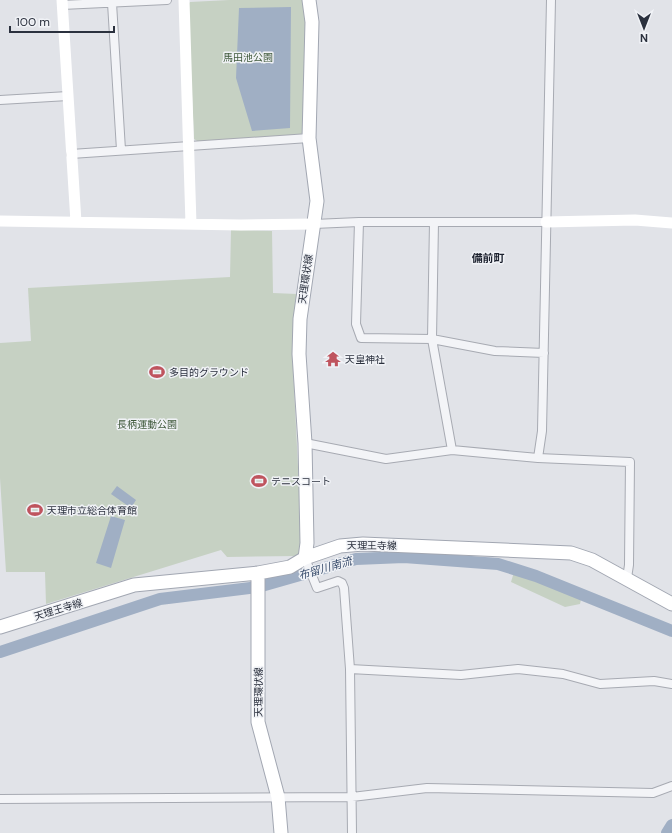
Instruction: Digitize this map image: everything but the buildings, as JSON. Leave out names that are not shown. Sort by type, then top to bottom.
[{"type":"main road","name":"天理環状線","points":[[306,561],[306,443],[299,354],[300,319],[317,201],[309,138],[312,22],[309,0]]},
{"type":"main road","name":"天理王寺線","points":[[0,627],[134,586],[258,575],[290,567],[340,546],[363,544],[571,553],[592,560],[672,604]]},
{"type":"main road","name":"天理環状線","points":[[258,575],[258,722],[278,797],[281,833]]},
{"type":"street","points":[[76,222],[62,3],[112,3],[167,0]]},
{"type":"street","points":[[184,0],[191,224]]},
{"type":"street","points":[[538,458],[542,431],[551,0]]},
{"type":"street","points":[[112,3],[120,150]]},
{"type":"street","points":[[0,100],[68,96]]},
{"type":"street","points":[[71,154],[309,138]]},
{"type":"street","points":[[0,221],[314,224],[359,222],[546,222],[635,220],[672,223]]},
{"type":"street","points":[[359,222],[356,324],[361,338],[432,339],[495,351],[544,353]]},
{"type":"street","points":[[434,222],[432,339],[452,450]]},
{"type":"street","points":[[306,443],[386,459],[452,450],[538,458],[630,462],[627,578]]},
{"type":"street","points":[[306,561],[318,588],[338,580],[344,585],[350,669],[352,833]]},
{"type":"street","points":[[350,669],[461,675],[518,669],[563,674],[600,684],[654,681],[672,684]]},
{"type":"street","points":[[0,799],[352,797],[427,788],[653,794],[672,786]]},
{"type":"green space","name":"馬田池公園","points":[[229,0],[304,0],[306,26],[302,133],[299,136],[199,142],[194,139],[188,4],[190,2]]},
{"type":"green space","name":"長柄運動公園","points":[[231,230],[272,231],[273,293],[297,294],[292,346],[302,548],[298,556],[227,557],[221,550],[46,604],[45,572],[6,572],[0,478],[0,343],[31,341],[28,288],[230,277]]},
{"type":"green space","points":[[514,572],[582,595],[580,604],[565,607],[511,582]]},
{"type":"water","points":[[291,7],[290,128],[252,131],[236,78],[239,8]]},
{"type":"water","points":[[117,486],[136,500],[131,508],[111,494]]},
{"type":"water","points":[[111,516],[125,520],[111,568],[96,563]]},
{"type":"waterway","name":"布留川南流","points":[[0,652],[160,599],[258,587],[356,559],[404,557],[498,564],[536,576],[672,631]]},
{"type":"waterway","points":[[667,833],[672,825]]},
{"type":"place","name":"天皇神社","points":[[333,359]]},
{"type":"place","name":"多目的グラウンド","points":[[157,372]]},
{"type":"place","name":"テニスコート","points":[[259,481]]},
{"type":"place","name":"天理市立総合体育館","points":[[35,510]]},
{"type":"district","name":"備前町","points":[[488,258]]}]
